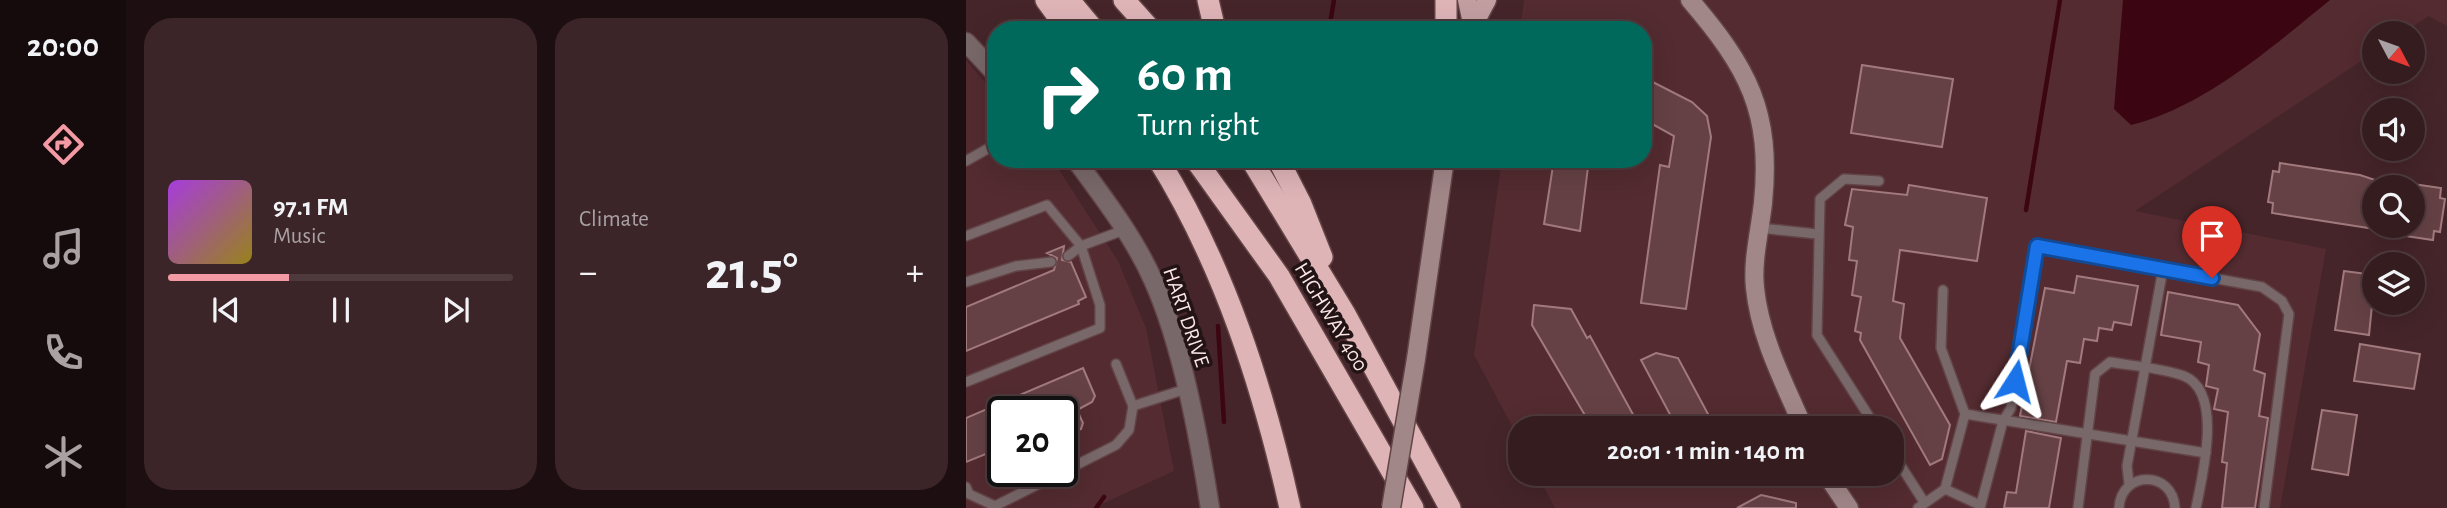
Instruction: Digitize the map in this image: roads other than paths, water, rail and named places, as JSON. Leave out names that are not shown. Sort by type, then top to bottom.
[{"type":"highway","points":[[1046,0],[1061,21]]},
{"type":"highway","points":[[1069,0],[1086,21]]},
{"type":"highway","points":[[1124,0],[1143,21]]},
{"type":"highway","points":[[1208,0],[1213,21]]},
{"type":"highway","points":[[1446,0],[1446,21]]},
{"type":"highway","points":[[1163,168],[1199,236],[1245,342],[1276,446],[1290,508]]},
{"type":"highway","name":"HIGHWAY 400","points":[[1201,168],[1286,287],[1413,508]]},
{"type":"highway","name":"HIGHWAY 400","points":[[1256,168],[1345,314],[1450,508]]},
{"type":"highway","points":[[1283,168],[1301,204],[1345,314]]},
{"type":"main road","points":[[1467,0],[1470,21]]},
{"type":"main road","points":[[1474,21],[1487,0]]},
{"type":"street","points":[[1690,0],[1728,45],[1750,84],[1762,129],[1765,178],[1755,287],[1768,345],[1798,416]]},
{"type":"street","points":[[966,42],[987,64]]},
{"type":"street","name":"HART DRIVE","points":[[1081,168],[1124,230],[1153,280],[1186,389],[1210,508]]},
{"type":"street","points":[[1391,508],[1445,168]]},
{"type":"street","points":[[1834,486],[1849,508]]},
{"type":"lane","points":[[966,161],[987,149]]},
{"type":"lane","points":[[1869,416],[1817,335],[1817,234],[1820,200],[1843,179],[1879,181]]},
{"type":"lane","points":[[966,236],[1047,205],[1082,246],[1100,305],[1100,328],[966,382]]},
{"type":"lane","points":[[1760,228],[1817,234]]},
{"type":"lane","points":[[1068,256],[1082,246],[1124,230]]},
{"type":"lane","points":[[1945,489],[1980,507],[2003,421],[2011,408],[2037,246],[2262,287],[2282,301],[2288,314],[2264,508]]},
{"type":"lane","points":[[966,282],[1016,265],[1051,262]]},
{"type":"lane","points":[[2129,484],[2127,466],[2163,269]]},
{"type":"lane","points":[[1904,474],[1921,505],[1945,489],[1965,414],[1941,348],[1943,290]]},
{"type":"lane","points":[[2078,508],[2095,374],[2099,368],[2110,362],[2187,377],[2202,395],[2208,419],[2206,453],[2196,508]]},
{"type":"lane","points":[[967,492],[995,506],[1116,444],[1129,430],[1133,406],[1116,364]]},
{"type":"lane","points":[[1133,406],[1186,389]]},
{"type":"lane","points":[[1965,414],[2206,453]]},
{"type":"lane","points":[[2119,508],[2123,491],[2129,484],[2147,478],[2156,480],[2171,491],[2175,508]]},
{"type":"waterway","points":[[1330,21],[1334,0]]},
{"type":"waterway","points":[[2026,210],[2060,0]]},
{"type":"waterway","points":[[1218,326],[1224,422]]},
{"type":"waterway","points":[[1096,508],[1104,497]]}]
